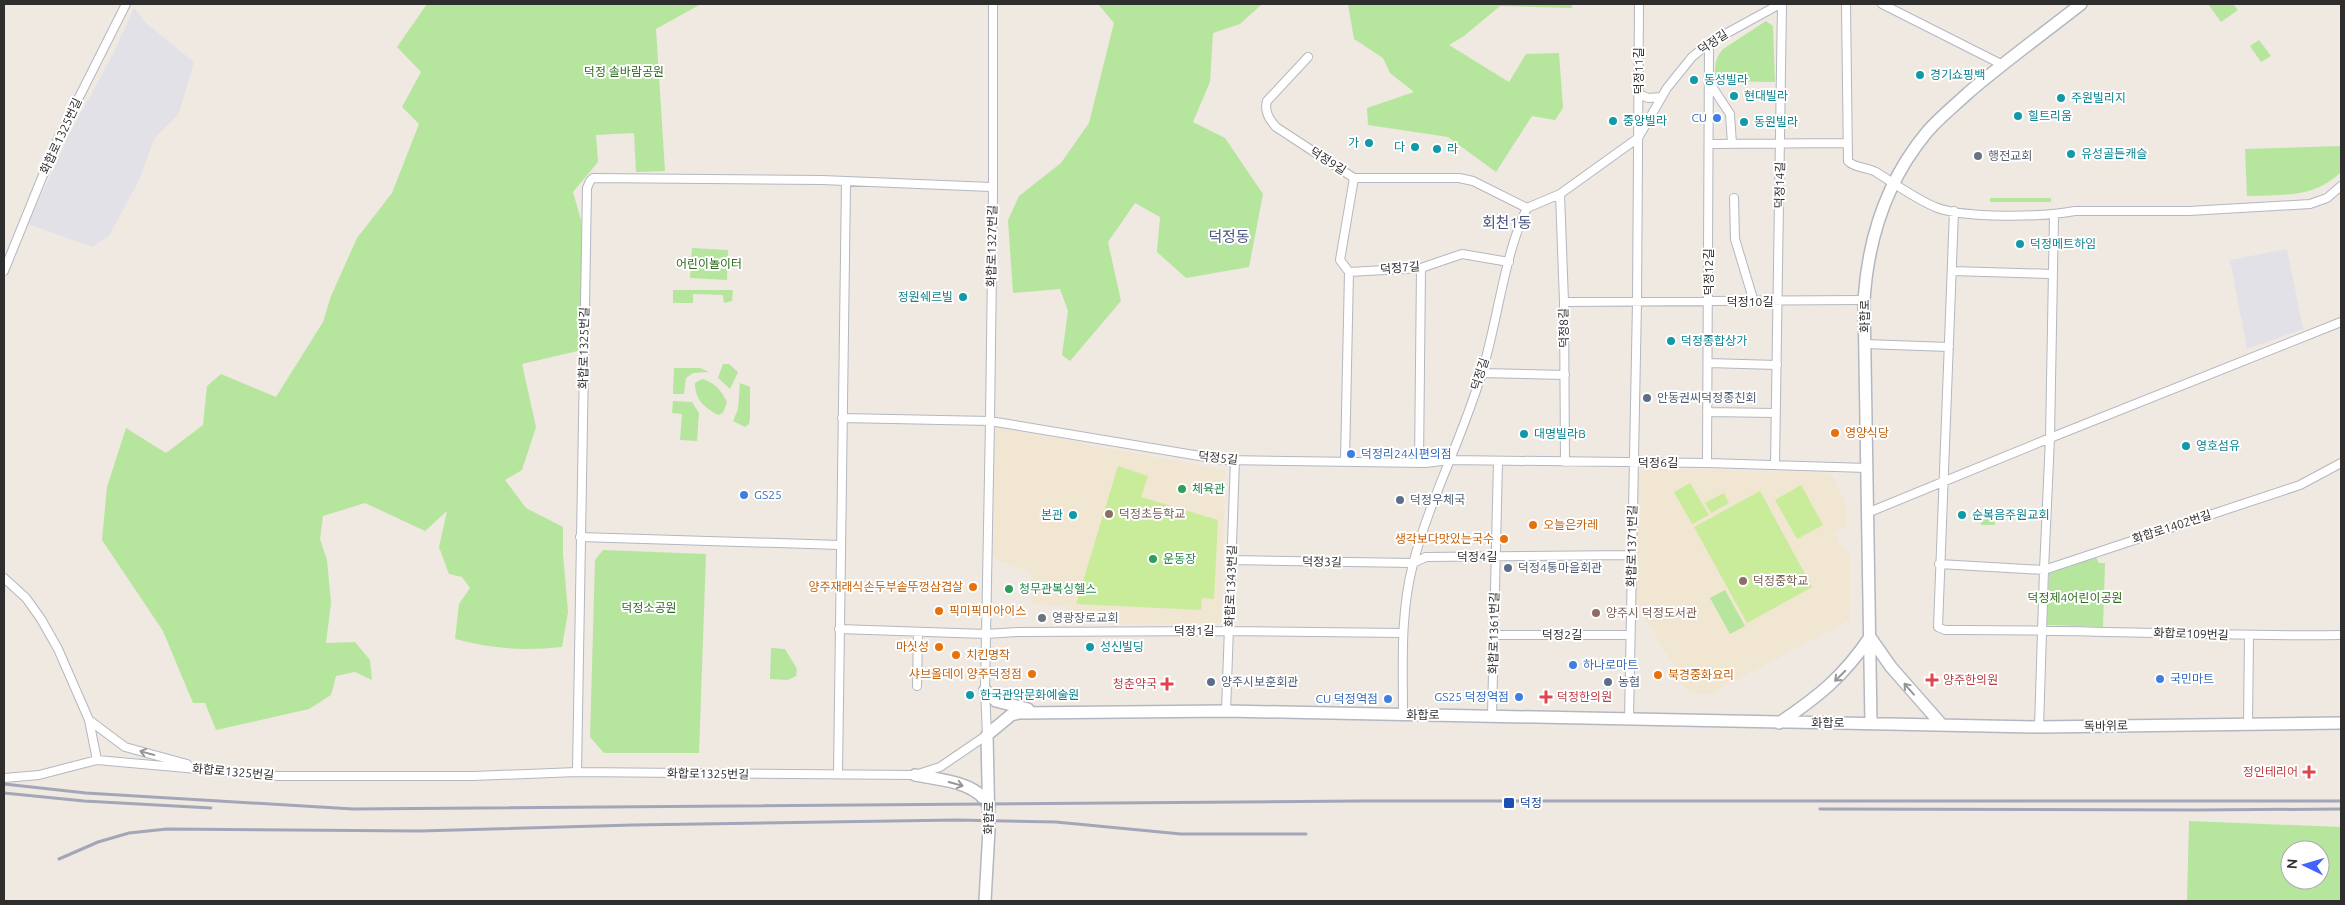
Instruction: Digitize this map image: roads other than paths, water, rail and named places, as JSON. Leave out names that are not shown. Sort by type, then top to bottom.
[{"type":"main road","name":"화합로","points":[[985,901],[990,794],[987,735],[1011,715],[1019,712],[1226,711],[1779,723],[1871,723],[1864,300],[1870,249],[1883,207],[1894,183],[1928,131],[1946,112],[2081,4]]},
{"type":"main road","points":[[1779,723],[1820,696],[1855,660],[1870,637],[1891,667],[1942,725]]},
{"type":"main road","points":[[985,690],[996,701],[1040,711]]},
{"type":"main road","name":"독바위로","points":[[1871,723],[2039,727],[2341,723]]},
{"type":"main road","points":[[915,776],[970,788],[984,798],[989,807]]},
{"type":"street","name":"화합로1325번길","points":[[4,270],[56,144],[126,4]]},
{"type":"street","points":[[993,191],[994,4]]},
{"type":"street","name":"덕정11길","points":[[1638,138],[1639,4]]},
{"type":"street","name":"덕정길","points":[[1403,715],[1402,633],[1413,563],[1482,373],[1517,228],[1528,208],[1560,194],[1638,138],[1661,97],[1678,73],[1709,43],[1773,6],[1781,4]]},
{"type":"street","name":"덕정14길","points":[[1775,465],[1779,302],[1781,4]]},
{"type":"street","points":[[1846,4],[1847,158],[1850,163],[1868,168],[1934,206],[1954,211],[2054,215],[2075,211],[2189,211],[2310,204],[2327,198],[2341,186]]},
{"type":"street","points":[[1882,4],[2003,65]]},
{"type":"street","name":"덕정12길","points":[[1707,463],[1709,43]]},
{"type":"street","name":"덕정9길","points":[[1308,57],[1269,98],[1266,106],[1268,115],[1276,127],[1354,178],[1459,178],[1473,181],[1528,208]]},
{"type":"street","points":[[1709,82],[1730,114],[1732,144]]},
{"type":"street","points":[[1639,94],[1648,98],[1661,97]]},
{"type":"street","points":[[1634,463],[1638,138]]},
{"type":"street","points":[[1709,144],[1847,143]]},
{"type":"street","name":"화합로1325번길","points":[[577,772],[587,198],[590,181],[593,178],[608,177],[846,182]]},
{"type":"street","points":[[1345,461],[1349,272],[1340,260],[1354,178]]},
{"type":"street","points":[[838,774],[846,182]]},
{"type":"street","name":"화합로1327번길","points":[[846,182],[988,186],[993,191],[986,703]]},
{"type":"street","name":"덕정8길","points":[[1560,194],[1564,302],[1565,462]]},
{"type":"street","points":[[1734,198],[1735,239],[1754,302]]},
{"type":"street","points":[[1954,211],[1937,624],[1940,629],[2042,630]]},
{"type":"street","points":[[2039,727],[2050,438],[2054,215]]},
{"type":"street","name":"덕정7길","points":[[1349,272],[1421,268],[1462,254],[1510,262]]},
{"type":"street","points":[[1419,463],[1421,268]]},
{"type":"street","points":[[1952,271],[2053,274]]},
{"type":"street","name":"덕정10길","points":[[1564,302],[1864,300]]},
{"type":"street","points":[[1867,513],[2341,322]]},
{"type":"street","points":[[1865,344],[1948,347]]},
{"type":"street","points":[[1708,363],[1777,365]]},
{"type":"street","points":[[1482,373],[1565,375]]},
{"type":"street","points":[[1707,412],[1776,412]]},
{"type":"street","points":[[842,418],[990,421]]},
{"type":"street","name":"덕정5길","points":[[990,421],[1157,450],[1235,460],[1419,463],[1449,460]]},
{"type":"street","name":"화합로1343번길","points":[[1226,711],[1235,460]]},
{"type":"street","name":"덕정6길","points":[[1449,460],[1707,463],[1867,468]]},
{"type":"street","name":"화합로1361번길","points":[[1492,716],[1498,461]]},
{"type":"street","name":"화합로1371번길","points":[[1629,719],[1634,463]]},
{"type":"street","name":"화합로1402번길","points":[[1939,564],[2044,570],[2300,485],[2341,463]]},
{"type":"street","points":[[580,537],[840,545]]},
{"type":"street","name":"덕정4길","points":[[1413,563],[1426,557],[1496,558],[1632,555]]},
{"type":"street","name":"덕정3길","points":[[1232,560],[1413,563]]},
{"type":"street","points":[[4,578],[26,598],[41,619],[58,649],[89,720],[97,760]]},
{"type":"street","points":[[839,629],[986,634]]},
{"type":"street","name":"화합로109번길","points":[[2042,630],[2248,636],[2341,635]]},
{"type":"street","name":"덕정1길","points":[[986,634],[1017,632],[1230,631],[1402,633]]},
{"type":"street","points":[[917,686],[918,632]]},
{"type":"street","name":"덕정2길","points":[[1494,635],[1630,635]]},
{"type":"street","points":[[2248,636],[2248,724]]},
{"type":"street","name":"화합로","points":[[986,703],[987,735]]},
{"type":"street","points":[[89,720],[125,747],[211,770]]},
{"type":"street","name":"화합로1325번길","points":[[4,778],[40,775],[97,760],[277,776],[403,777],[577,772],[915,776],[940,767],[987,735]]},
{"type":"railway","points":[[4,784],[86,793],[353,809],[1360,801],[2341,801]]},
{"type":"railway","points":[[4,793],[84,801],[211,808]]},
{"type":"railway","points":[[1820,809],[2341,809]]},
{"type":"railway","points":[[59,859],[98,842],[129,833],[167,829],[420,831],[633,825],[956,820],[1056,822],[1181,834],[1306,834]]},
{"type":"place","name":"경기쇼핑백","points":[[1920,75]]},
{"type":"place","name":"동성빌라","points":[[1694,80]]},
{"type":"place","name":"현대빌라","points":[[1734,96]]},
{"type":"place","name":"주원빌리지","points":[[2061,98]]},
{"type":"place","name":"힐트리움","points":[[2018,116]]},
{"type":"place","name":"CU","points":[[1717,118]]},
{"type":"place","name":"중앙빌라","points":[[1613,121]]},
{"type":"place","name":"동원빌라","points":[[1744,122]]},
{"type":"place","name":"가","points":[[1369,143]]},
{"type":"place","name":"다","points":[[1415,147]]},
{"type":"place","name":"라","points":[[1437,149]]},
{"type":"place","name":"유성골든캐슬","points":[[2071,154]]},
{"type":"place","name":"행전교회","points":[[1978,156]]},
{"type":"place","name":"덕정메트하임","points":[[2020,244]]},
{"type":"place","name":"정원쉐르빌","points":[[963,297]]},
{"type":"place","name":"덕정종합상가","points":[[1671,341]]},
{"type":"place","name":"안동권씨덕정종친회","points":[[1647,398]]},
{"type":"place","name":"영양식당","points":[[1835,433]]},
{"type":"place","name":"대명빌라B","points":[[1524,434]]},
{"type":"place","name":"영호섬유","points":[[2186,446]]},
{"type":"place","name":"덕정리24시편의점","points":[[1351,454]]},
{"type":"place","name":"체육관","points":[[1182,489]]},
{"type":"place","name":"GS25","points":[[744,495]]},
{"type":"place","name":"덕정우체국","points":[[1400,500]]},
{"type":"place","name":"덕정초등학교","points":[[1109,514]]},
{"type":"place","name":"본관","points":[[1073,515]]},
{"type":"place","name":"순복음주원교회","points":[[1962,515]]},
{"type":"place","name":"오늘은카레","points":[[1533,525]]},
{"type":"place","name":"생각보다맛있는국수","points":[[1504,539]]},
{"type":"place","name":"운동장","points":[[1153,559]]},
{"type":"place","name":"덕정4통마을회관","points":[[1508,568]]},
{"type":"place","name":"덕정중학교","points":[[1743,581]]},
{"type":"place","name":"양주재래식손두부솥뚜껑삼겹살","points":[[973,587]]},
{"type":"place","name":"청무관복싱헬스","points":[[1009,589]]},
{"type":"place","name":"픽미픽미아이스","points":[[939,611]]},
{"type":"place","name":"양주시 덕정도서관","points":[[1596,613]]},
{"type":"place","name":"영광장로교회","points":[[1042,618]]},
{"type":"place","name":"마싯성","points":[[939,647]]},
{"type":"place","name":"성신빌딩","points":[[1090,647]]},
{"type":"place","name":"치킨명작","points":[[956,655]]},
{"type":"place","name":"하나로마트","points":[[1573,665]]},
{"type":"place","name":"샤브올데이 양주덕정점","points":[[1032,674]]},
{"type":"place","name":"북경중화요리","points":[[1658,675]]},
{"type":"place","name":"국민마트","points":[[2160,679]]},
{"type":"place","name":"양주한의원","points":[[1932,680]]},
{"type":"place","name":"양주시보훈회관","points":[[1211,682]]},
{"type":"place","name":"농협","points":[[1608,682]]},
{"type":"place","name":"청춘약국","points":[[1167,684]]},
{"type":"place","name":"한국관악문화예술원","points":[[970,695]]},
{"type":"place","name":"GS25 덕정역점","points":[[1519,697]]},
{"type":"place","name":"덕정한의원","points":[[1546,697]]},
{"type":"place","name":"CU 덕정역점","points":[[1388,699]]},
{"type":"place","name":"정인테리어","points":[[2309,772]]},
{"type":"place","name":"덕정","points":[[1509,803]]},
{"type":"district","name":"회천1동","points":[[1507,223]]},
{"type":"district","name":"덕정동","points":[[1229,237]]},
{"type":"park label","name":"덕정 솔바람공원","points":[[624,72]]},
{"type":"park label","name":"어린이놀이터","points":[[709,264]]},
{"type":"park label","name":"덕정제4어린이공원","points":[[2075,598]]},
{"type":"park label","name":"덕정소공원","points":[[649,608]]}]
